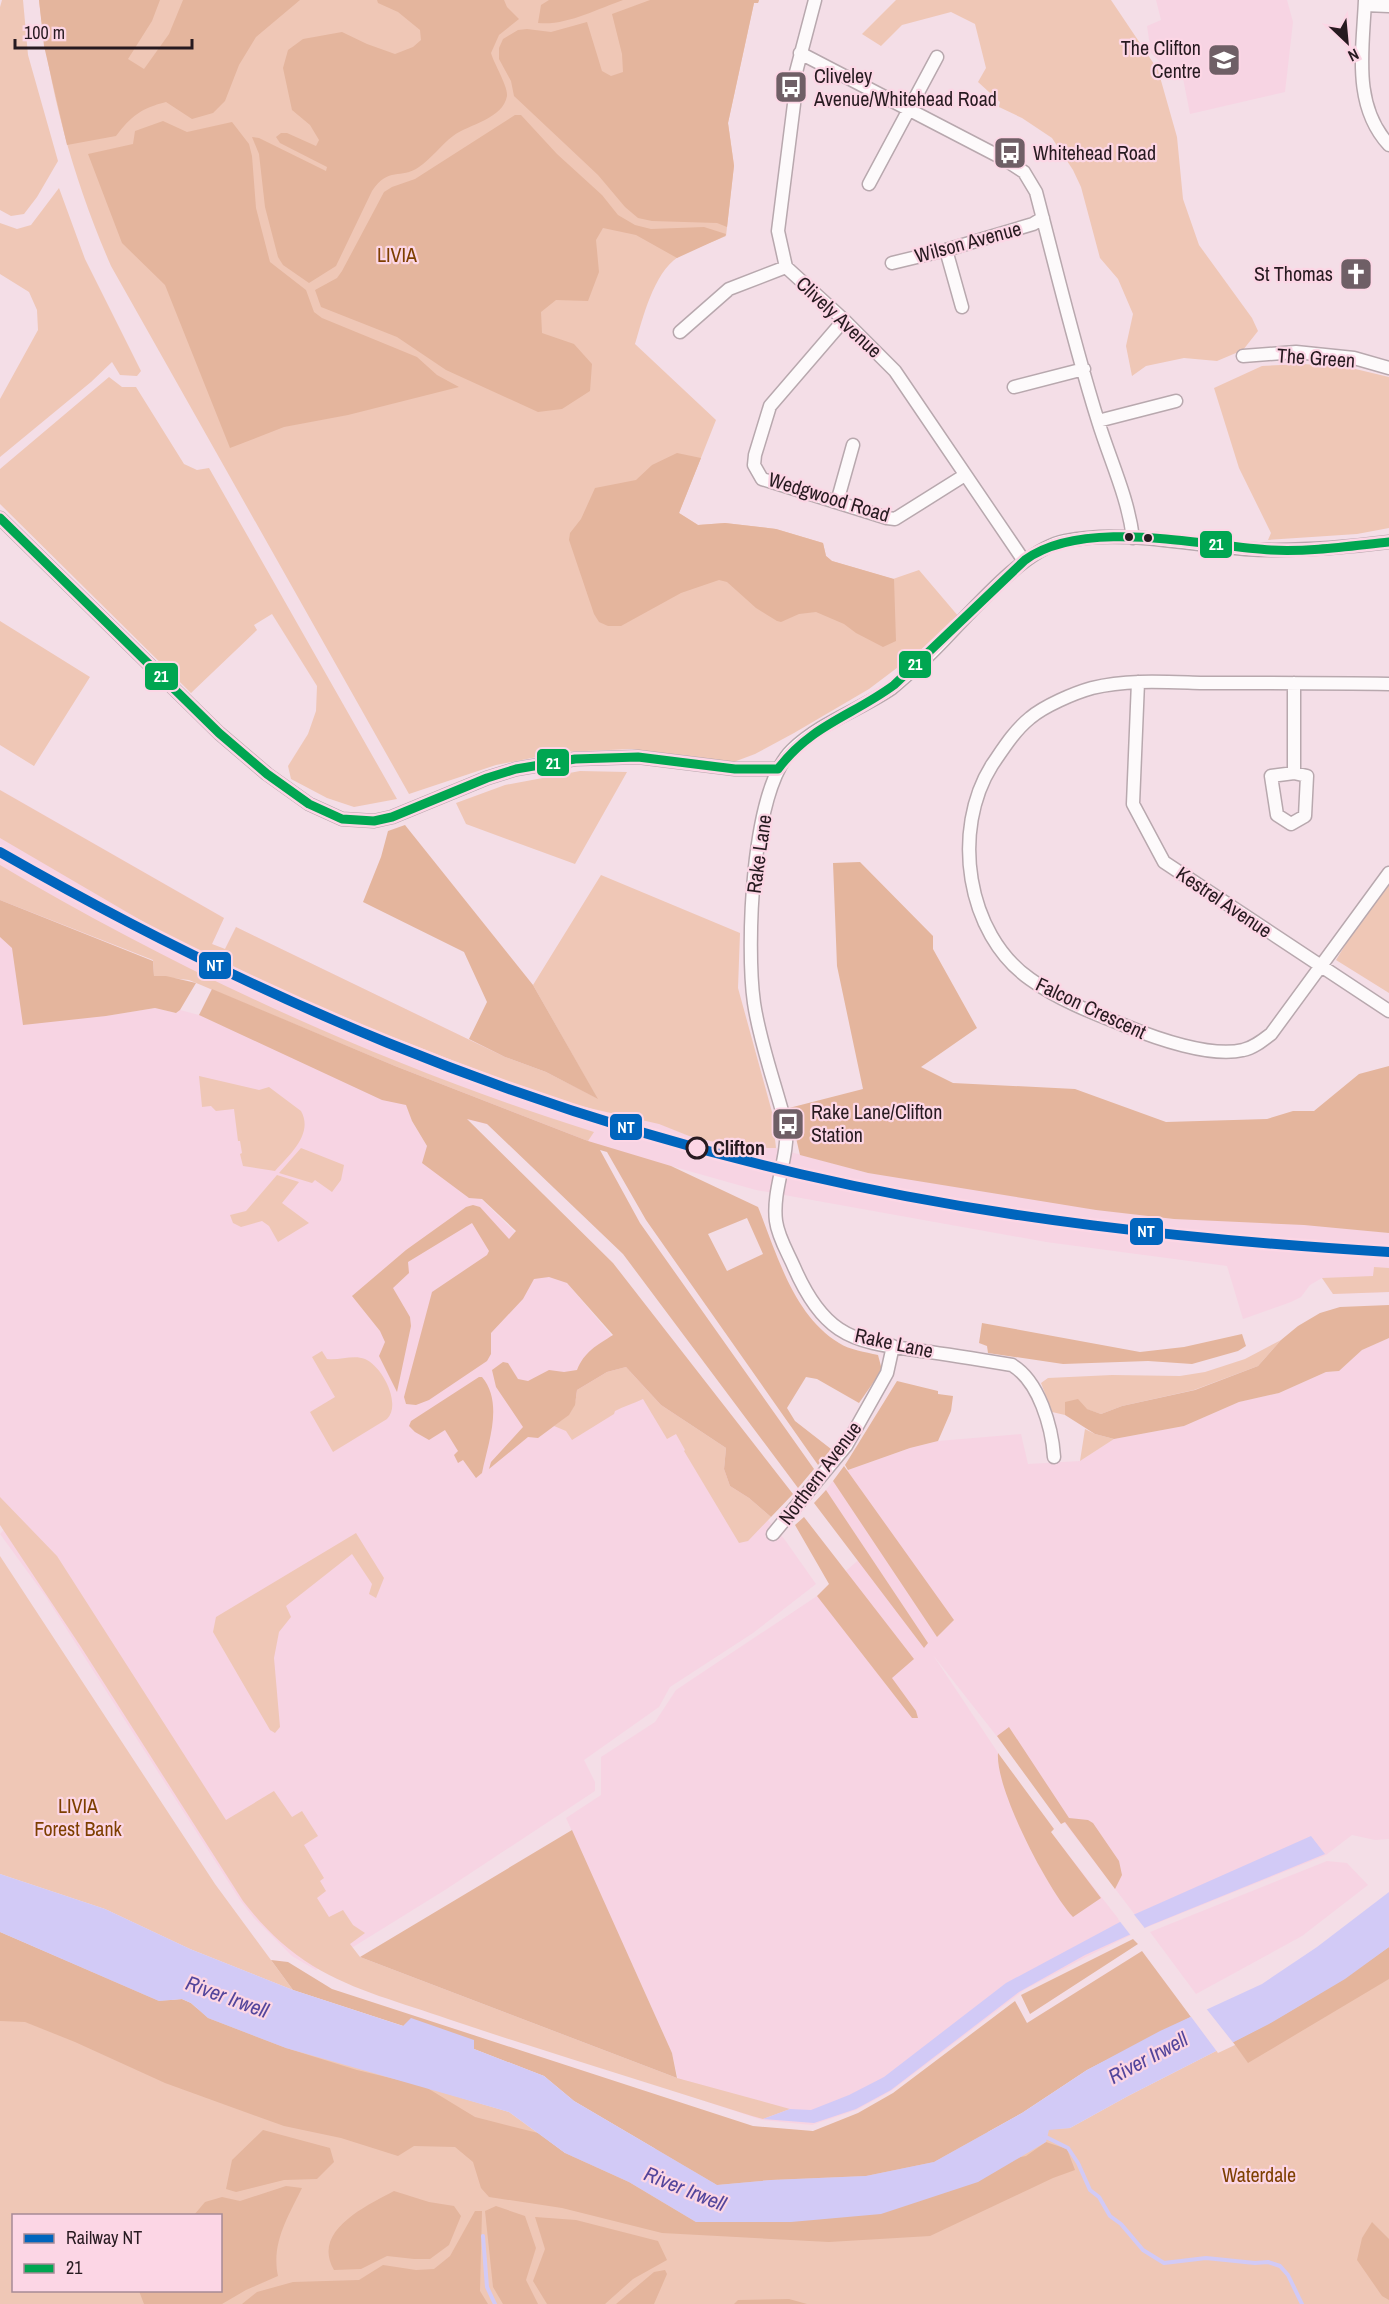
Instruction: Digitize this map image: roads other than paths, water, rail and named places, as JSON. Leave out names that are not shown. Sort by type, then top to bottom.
[{"type":"street","name":"Clively Avenue","points":[[815,0],[795,76],[794,105],[778,231],[786,267],[895,370],[1024,561]]},
{"type":"street","points":[[1389,6],[1365,2],[1361,73],[1368,107],[1377,128],[1389,145]]},
{"type":"street","points":[[800,53],[1004,159],[1024,172],[1036,192],[1098,421],[1129,515],[1133,538]]},
{"type":"street","points":[[869,184],[937,57]]},
{"type":"street","name":"Wilson Avenue","points":[[892,263],[1034,224],[1043,218]]},
{"type":"street","points":[[946,250],[962,307]]},
{"type":"street","points":[[680,332],[729,289],[786,267]]},
{"type":"street","name":"Wedgwood Road","points":[[844,320],[770,406],[755,455],[754,465],[762,479],[896,519],[965,475]]},
{"type":"street","name":"The Green","points":[[1243,356],[1296,352],[1354,358],[1389,368]]},
{"type":"street","points":[[1014,387],[1084,369]]},
{"type":"street","points":[[1098,421],[1176,401]]},
{"type":"street","points":[[837,502],[854,445]]},
{"type":"street","points":[[0,519],[219,733],[267,774],[309,804],[324,813],[342,819],[374,821],[392,817],[506,772],[575,759],[638,757],[735,769],[778,769]]},
{"type":"street","name":"Rake Lane","points":[[1054,1457],[1053,1439],[1038,1395],[1021,1370],[1012,1365],[868,1342],[849,1335],[832,1323],[812,1300],[804,1288],[779,1232],[776,1221],[776,1198],[788,1143],[786,1126],[755,1006],[750,950],[752,902],[762,823],[769,793],[778,769],[793,749],[814,732],[891,688],[1024,561],[1062,541],[1081,538],[1133,538],[1275,550],[1322,549],[1389,542]]},
{"type":"street","name":"Falcon Crescent","points":[[1389,684],[1138,682],[1092,688],[1067,698],[1030,718],[1005,745],[987,774],[971,818],[969,855],[980,908],[996,942],[1028,978],[1082,1008],[1153,1037],[1210,1050],[1242,1050],[1257,1044],[1271,1034],[1389,873]]},
{"type":"street","name":"Kestrel Avenue","points":[[1138,682],[1133,804],[1164,862],[1389,1011]]},
{"type":"street","points":[[1294,683],[1294,773]]},
{"type":"street","name":"Northern Avenue","points":[[773,1534],[846,1446],[888,1372],[893,1346]]},
{"type":"water","points":[[1311,1836],[1325,1854],[1151,1925],[1085,1955],[1019,1992],[891,2090],[856,2109],[814,2123],[763,2119],[790,2109],[811,2110],[849,2095],[884,2077],[1006,1983],[1133,1915]]},
{"type":"water","name":"River Irwell","points":[[0,1874],[105,1909],[190,1949],[293,1990],[403,2026],[411,2018],[474,2040],[474,2049],[544,2076],[574,2101],[717,2185],[866,2176],[934,2162],[1022,2113],[1087,2070],[1160,2031],[1262,1984],[1317,1947],[1389,1892],[1389,1947],[1345,1979],[1269,2024],[1070,2128],[1049,2130],[1046,2142],[978,2182],[881,2214],[791,2222],[696,2222],[629,2182],[565,2153],[509,2112],[286,2048],[208,2018],[191,2003],[182,1999],[159,2001],[0,1932]]},
{"type":"waterway","points":[[1044,2136],[1068,2148],[1078,2163],[1090,2190],[1099,2197],[1110,2216],[1121,2224],[1143,2250],[1164,2263],[1206,2258],[1255,2263],[1268,2262],[1280,2266],[1288,2275],[1302,2304]]},
{"type":"waterway","points":[[483,2236],[487,2287],[495,2304]]},
{"type":"rail line","name":"NT","points":[[0,852],[192,955],[290,1001],[388,1043],[488,1082],[694,1147],[873,1190],[1019,1215],[1167,1234],[1389,1252]]},
{"type":"place","name":"The Clifton Centre","points":[[1224,60]]},
{"type":"place","name":"Cliveley Avenue/Whitehead Road","points":[[791,87]]},
{"type":"place","name":"Whitehead Road","points":[[1010,153]]},
{"type":"place","name":"St Thomas","points":[[1356,274]]},
{"type":"place","name":"Rake Lane/Clifton Station","points":[[788,1124]]},
{"type":"place","name":"Clifton","points":[[697,1148]]},
{"type":"park label","name":"LIVIA","points":[[397,255]]},
{"type":"park label","name":"LIVIA Forest Bank","points":[[78,1818]]},
{"type":"park label","name":"Waterdale","points":[[1259,2175]]}]
